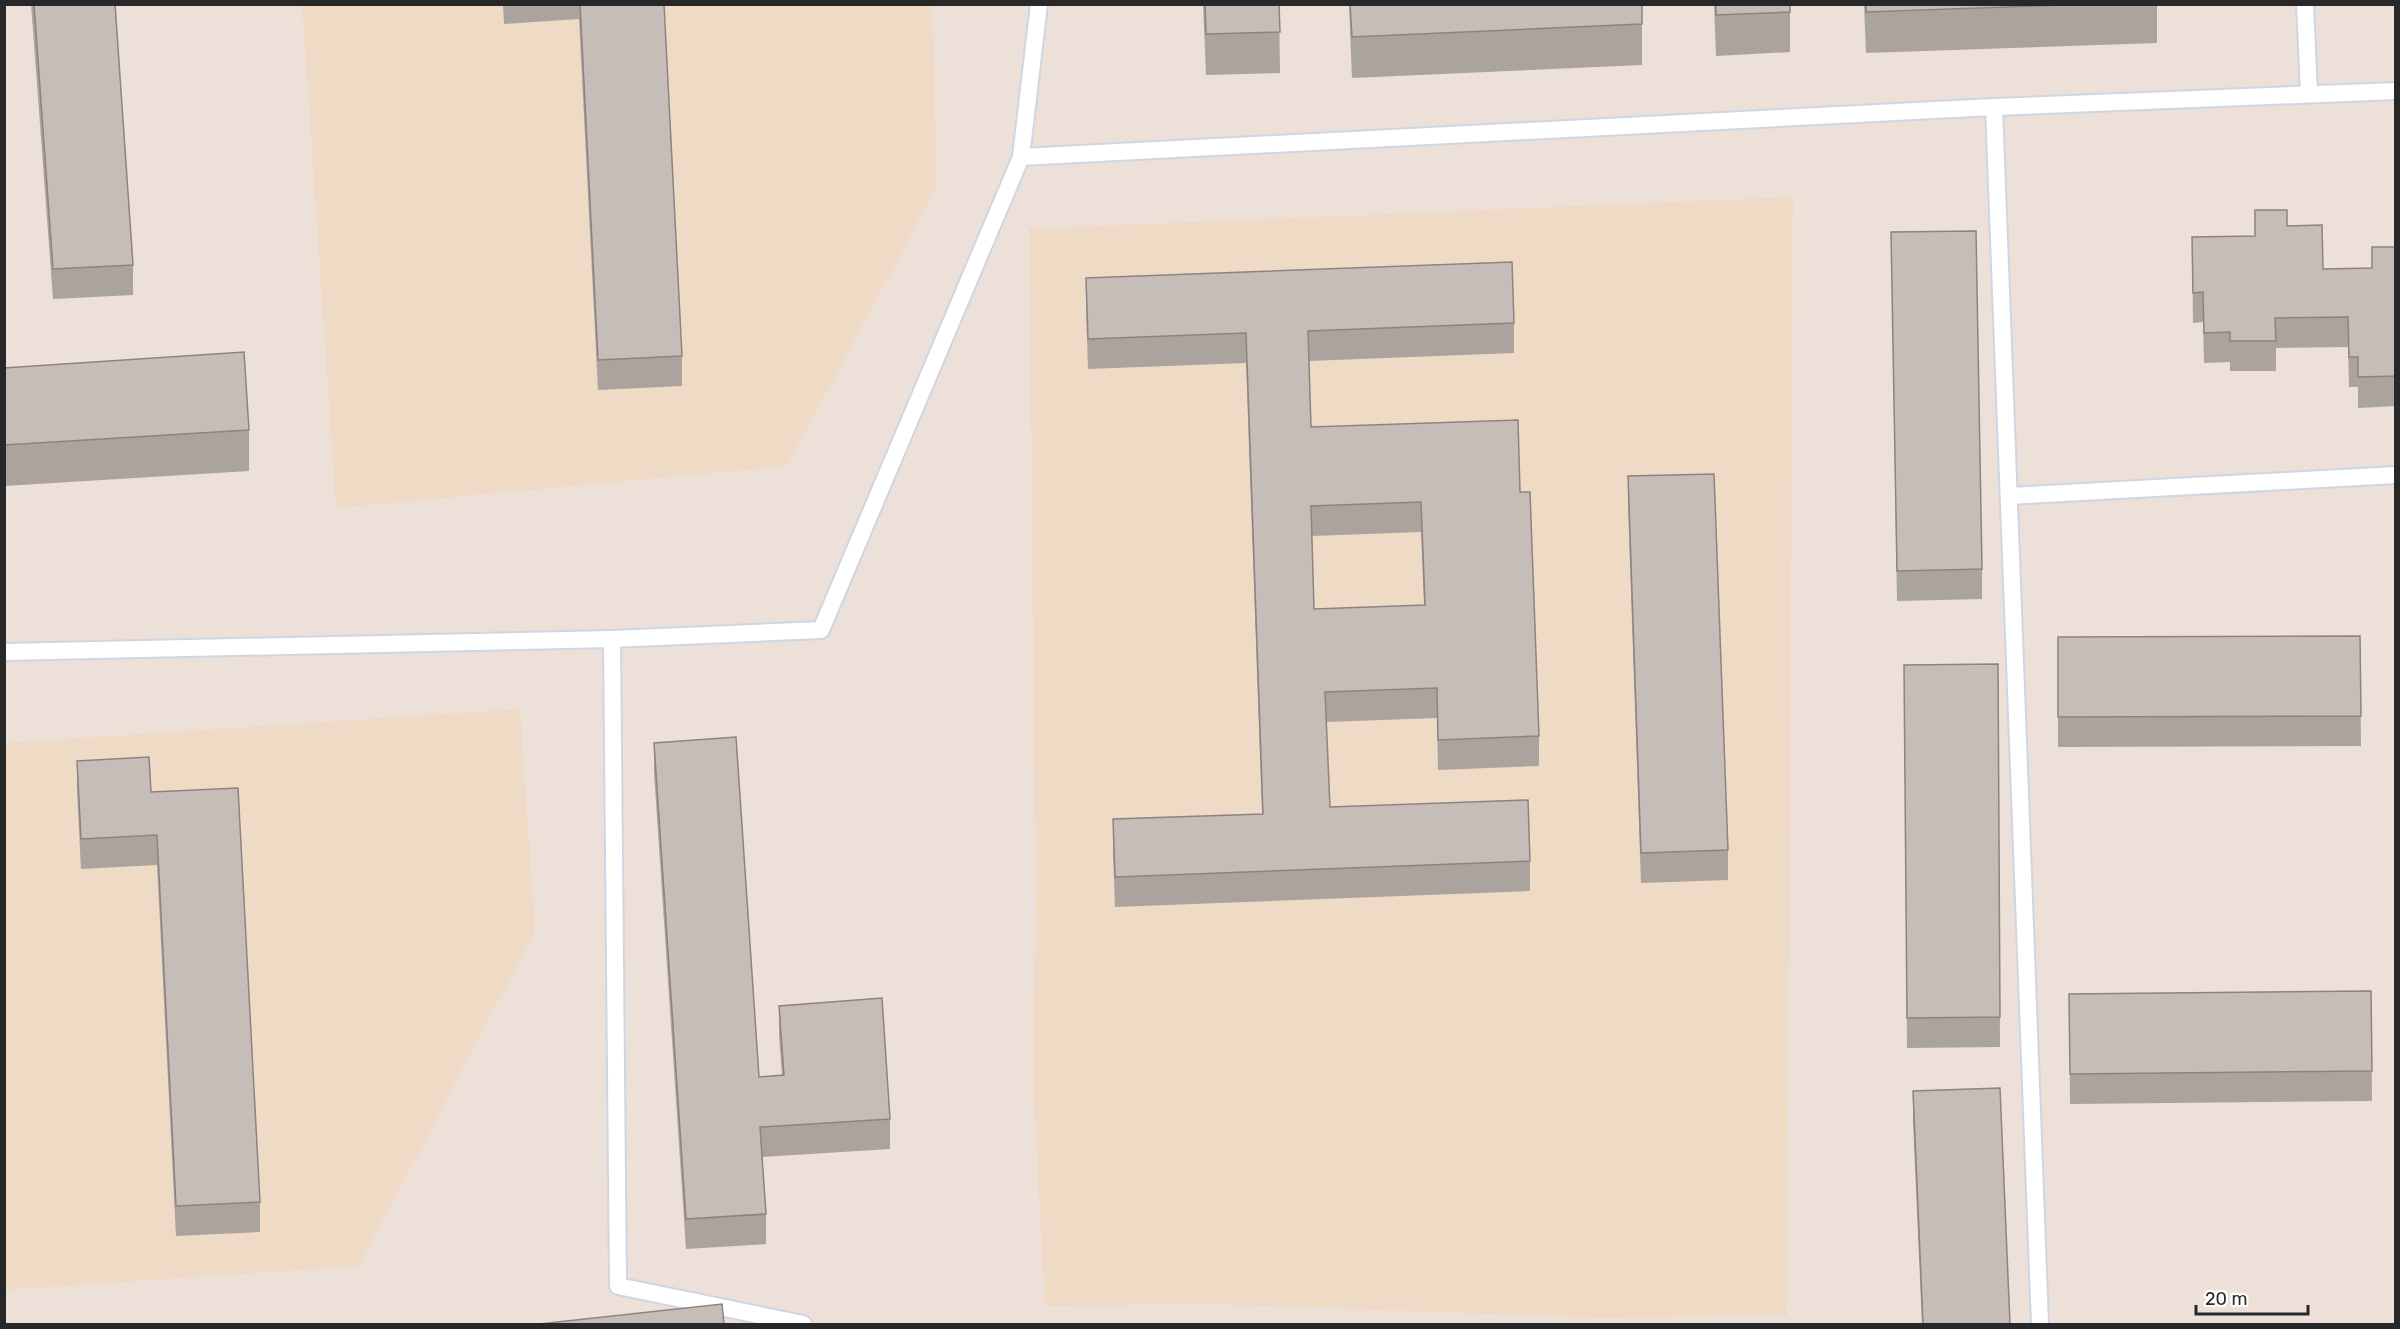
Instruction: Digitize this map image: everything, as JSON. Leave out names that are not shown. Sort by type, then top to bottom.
[{"type":"lane","points":[[4,652],[612,639],[821,630],[1021,157],[1039,4]]},
{"type":"lane","points":[[2306,4],[2309,93]]},
{"type":"lane","points":[[1021,157],[1994,107],[2309,93],[2396,92]]},
{"type":"lane","points":[[1994,107],[2040,1324]]},
{"type":"lane","points":[[2009,496],[2396,475]]},
{"type":"lane","points":[[612,639],[618,1286],[753,1319],[802,1324]]},
{"type":"shaded area","points":[[302,5],[932,5],[937,186],[787,466],[336,508]]},
{"type":"shaded area","points":[[1793,197],[1787,1315],[1604,1318],[1208,1304],[1045,1306],[1033,1082],[1036,906],[1029,229]]},
{"type":"shaded area","points":[[520,709],[535,931],[359,1266],[5,1290],[4,743]]},
{"type":"building","points":[[34,4],[115,4],[133,265],[53,269]]},
{"type":"building","points":[[580,4],[664,4],[682,356],[598,360]]},
{"type":"building","points":[[1205,4],[1279,4],[1280,32],[1206,34]]},
{"type":"building","points":[[1350,4],[1642,4],[1642,24],[1352,37]]},
{"type":"building","points":[[1716,4],[1790,4],[1790,12],[1716,15]]},
{"type":"building","points":[[1866,4],[2092,4],[1866,12]]},
{"type":"building","points":[[2255,210],[2287,210],[2287,226],[2322,225],[2323,269],[2372,268],[2372,247],[2396,247],[2396,376],[2358,377],[2358,357],[2349,357],[2348,317],[2275,318],[2276,341],[2230,341],[2230,332],[2204,333],[2203,292],[2193,293],[2192,237],[2255,236]]},
{"type":"building","points":[[1976,231],[1982,569],[1897,571],[1891,232]]},
{"type":"building","points":[[1512,262],[1514,323],[1308,331],[1311,427],[1518,420],[1520,492],[1530,492],[1539,736],[1438,740],[1437,688],[1325,692],[1330,807],[1528,800],[1530,861],[1115,877],[1113,819],[1263,814],[1246,333],[1088,339],[1086,278]],"holes":[[[1421,502],[1425,605],[1314,609],[1311,506]]]},
{"type":"building","points":[[244,352],[249,430],[4,445],[4,368]]},
{"type":"building","points":[[1714,474],[1728,850],[1641,853],[1628,476]]},
{"type":"building","points":[[2360,636],[2361,716],[2058,717],[2058,637]]},
{"type":"building","points":[[1998,664],[2000,1017],[1907,1018],[1904,665]]},
{"type":"building","points":[[736,737],[759,1077],[784,1075],[779,1006],[882,998],[890,1119],[760,1127],[766,1214],[686,1219],[654,743]]},
{"type":"building","points":[[149,757],[151,792],[238,788],[260,1202],[176,1206],[157,835],[81,839],[77,761]]},
{"type":"building","points":[[2371,991],[2372,1071],[2070,1074],[2069,994]]},
{"type":"building","points":[[2000,1088],[2010,1324],[1923,1324],[1913,1091]]},
{"type":"building","points":[[722,1304],[724,1324],[539,1324]]}]
